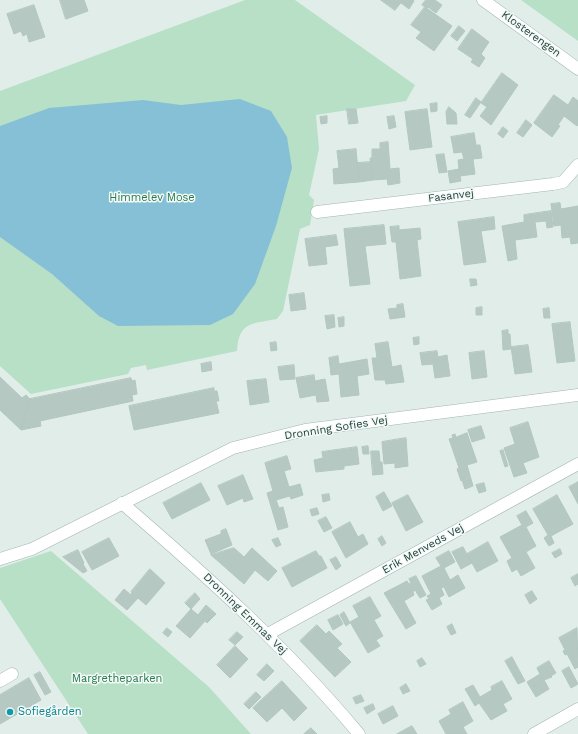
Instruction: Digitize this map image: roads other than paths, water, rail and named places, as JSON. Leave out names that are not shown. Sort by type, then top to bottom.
[{"type":"street","name":"Klosterengen","points":[[483,0],[578,69]]},
{"type":"street","name":"Fasanvej","points":[[317,212],[553,184],[563,182],[578,165]]},
{"type":"street","name":"Dronning Sofies Vej","points":[[0,559],[32,549],[233,448],[298,432],[578,395]]},
{"type":"street","name":"Erik Menveds Vej","points":[[268,634],[578,464]]},
{"type":"street","name":"Dronning Emmas Vej","points":[[122,503],[268,634],[340,710],[359,734]]},
{"type":"street","points":[[0,681],[12,674]]},
{"type":"street","points":[[534,734],[578,710]]},
{"type":"water","name":"Himmelev Mose","points":[[240,99],[271,111],[287,137],[292,168],[276,226],[255,284],[233,314],[210,325],[118,326],[99,316],[52,274],[0,237],[0,126],[49,108],[143,100],[181,105]]},
{"type":"place","name":"Sofiegården","points":[[10,712]]},
{"type":"park label","name":"Margretheparken","points":[[117,679]]}]
